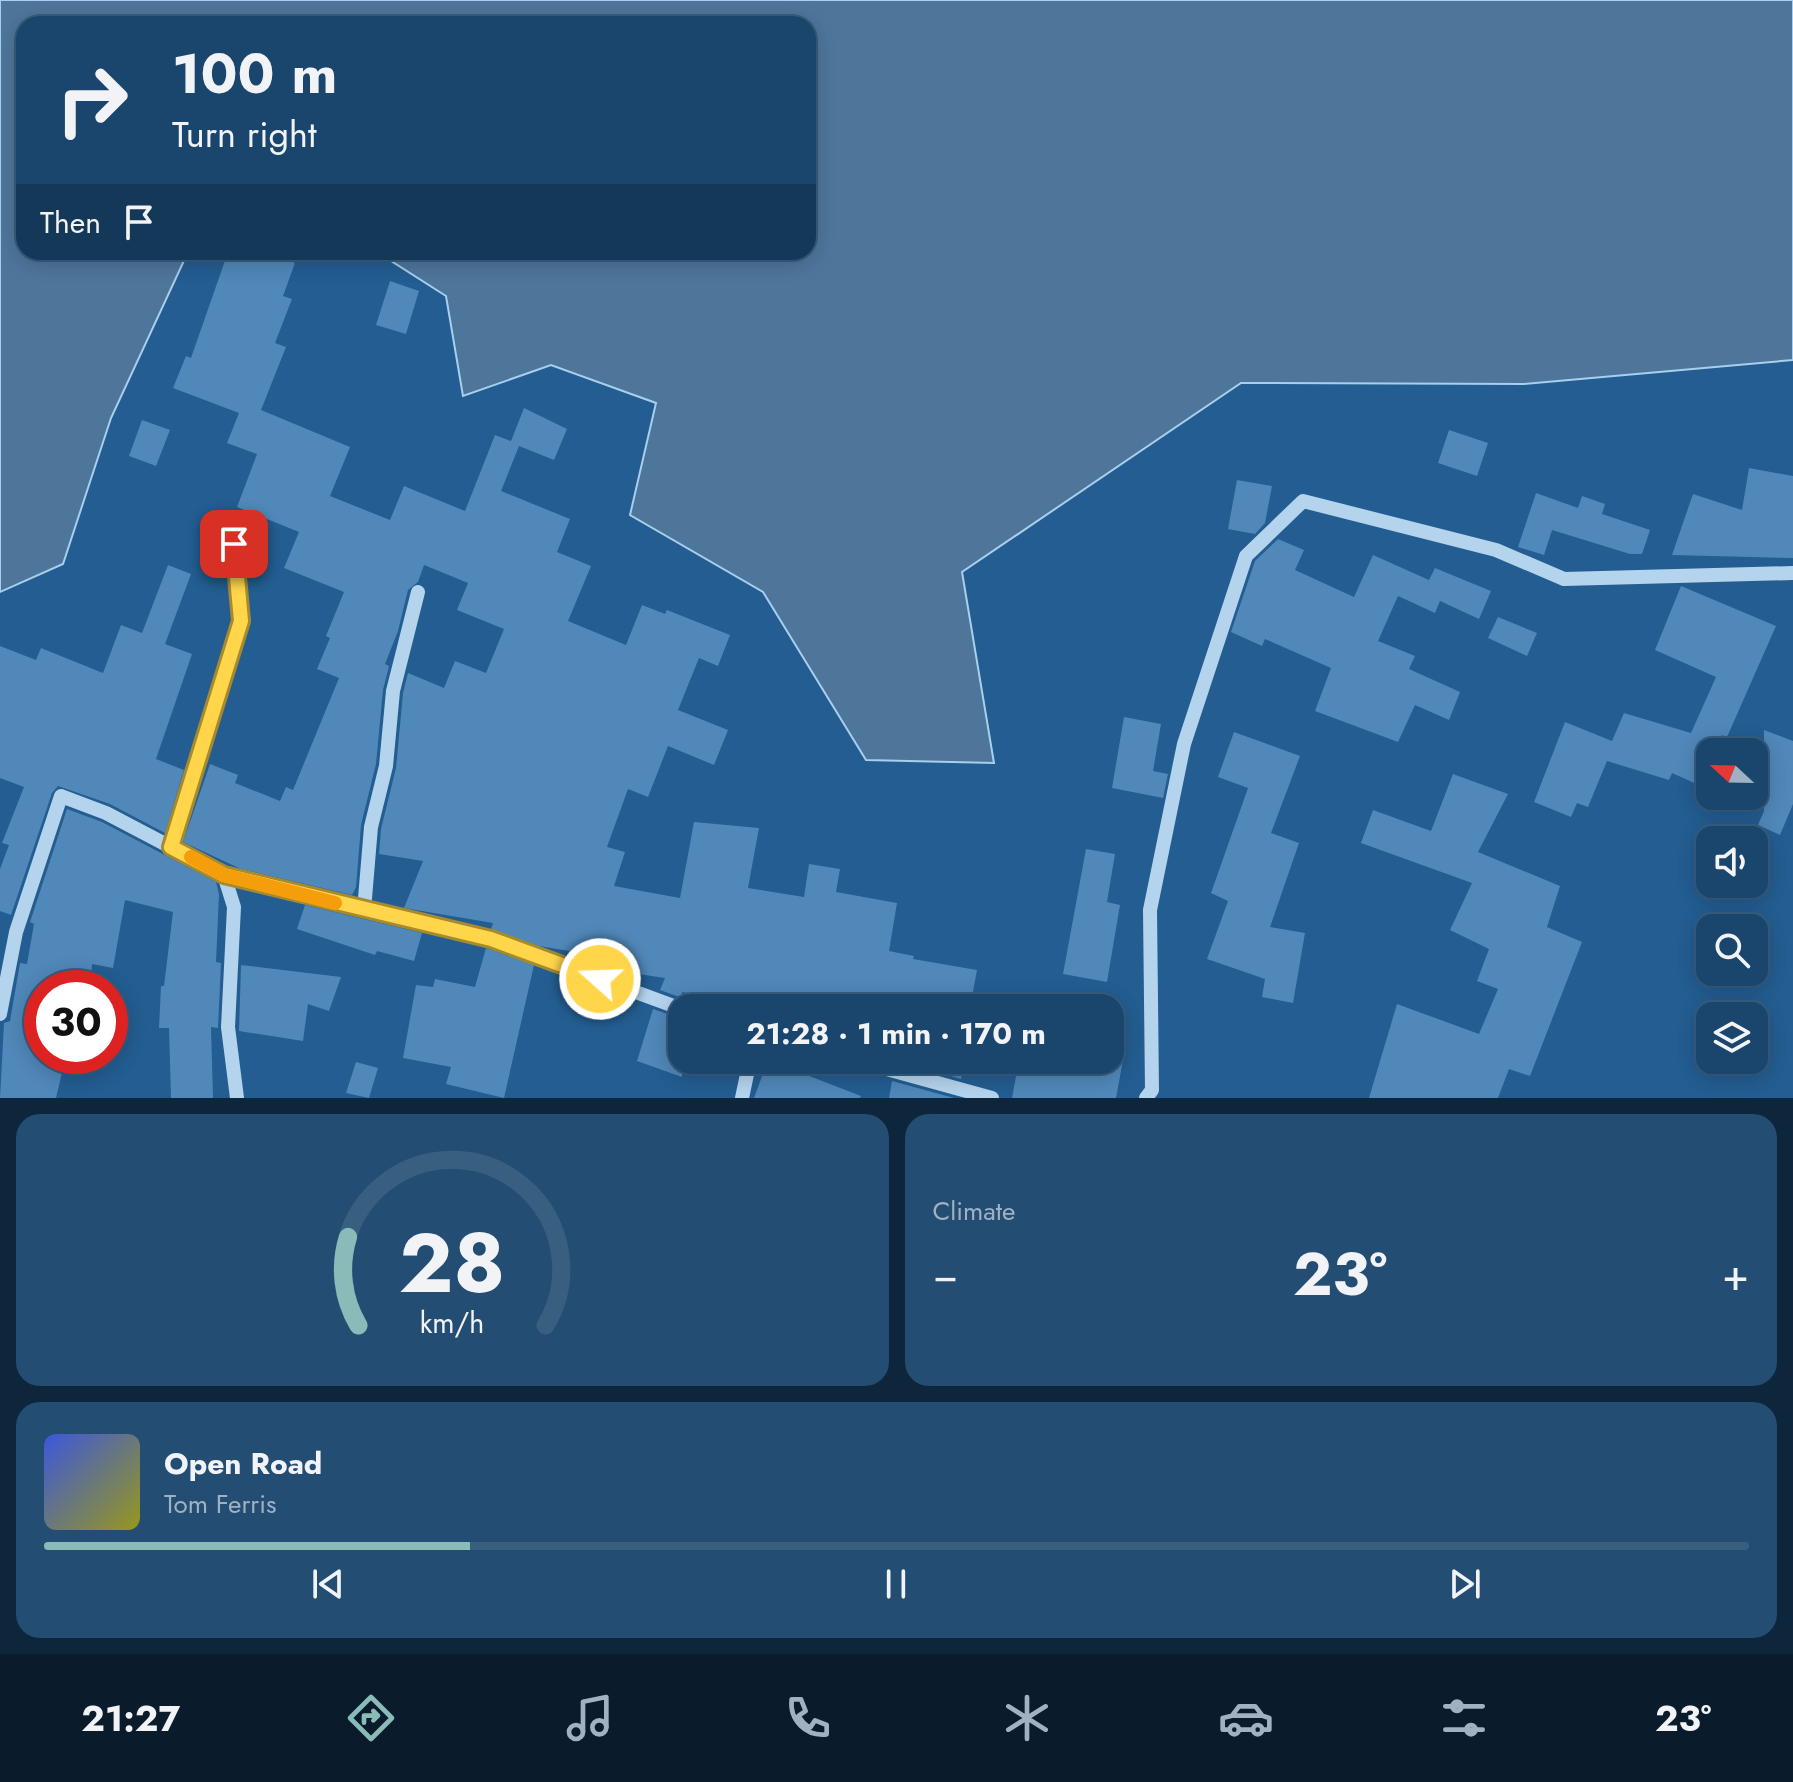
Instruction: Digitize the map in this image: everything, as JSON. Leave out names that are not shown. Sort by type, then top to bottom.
[{"type":"street","points":[[1146,1098],[1152,1090],[1150,910],[1184,744],[1246,556],[1303,501],[1496,550],[1564,579],[1793,573]]},
{"type":"street","points":[[171,847],[241,621],[234,544]]},
{"type":"street","points":[[364,910],[371,827],[386,766],[388,719],[418,592]]},
{"type":"street","points":[[0,1014],[16,932],[61,796],[106,813],[224,875],[491,939],[668,1004]]},
{"type":"street","points":[[224,875],[234,907],[228,1027],[237,1098]]},
{"type":"street","points":[[742,1098],[747,1074]]},
{"type":"street","points":[[905,1074],[992,1098]]},
{"type":"water","points":[[0,0],[1793,0],[1793,360],[1524,384],[1241,383],[962,572],[994,763],[866,760],[763,592],[630,515],[656,403],[551,365],[463,396],[446,296],[390,260],[816,260],[816,16],[16,16],[16,260],[184,260],[111,418],[63,564],[0,592]]},
{"type":"building","points":[[225,260],[287,260],[295,263],[283,296],[292,299],[275,343],[286,347],[261,410],[350,447],[330,496],[390,520],[404,486],[465,511],[495,435],[511,441],[524,408],[567,429],[554,460],[519,446],[501,491],[570,519],[557,552],[591,566],[568,621],[626,645],[642,605],[665,614],[667,610],[730,635],[718,666],[699,658],[678,710],[728,730],[714,765],[668,746],[648,797],[628,789],[607,847],[625,852],[614,886],[680,898],[694,822],[759,828],[748,888],[804,897],[809,864],[840,869],[836,892],[897,903],[889,951],[914,956],[913,959],[977,970],[973,994],[671,994],[660,990],[665,978],[638,974],[639,969],[600,962],[600,956],[539,946],[491,929],[493,923],[404,908],[423,861],[379,854],[381,829],[396,768],[403,693],[408,673],[444,688],[455,661],[486,673],[504,629],[457,610],[468,583],[424,565],[418,582],[408,590],[398,631],[385,664],[389,666],[383,690],[376,764],[361,825],[356,887],[352,895],[241,869],[183,842],[210,764],[238,775],[235,783],[280,801],[286,787],[293,790],[339,678],[317,669],[330,638],[326,636],[344,592],[284,568],[299,532],[237,507],[257,454],[227,443],[239,413],[173,388],[186,356],[191,358]]},
{"type":"building","points":[[390,281],[419,291],[406,334],[376,325]]},
{"type":"building","points":[[142,420],[170,430],[156,466],[129,456]]},
{"type":"building","points":[[1449,430],[1488,443],[1477,476],[1438,463]]},
{"type":"building","points":[[1749,468],[1793,476],[1793,558],[1672,555],[1693,494],[1742,510]]},
{"type":"building","points":[[1237,480],[1272,486],[1265,523],[1255,534],[1228,529]]},
{"type":"building","points":[[1536,493],[1578,508],[1582,496],[1605,504],[1602,514],[1650,530],[1642,554],[1630,554],[1552,530],[1544,555],[1518,547]]},
{"type":"building","points":[[1278,539],[1304,550],[1295,570],[1354,597],[1373,555],[1429,580],[1435,568],[1491,591],[1479,619],[1440,601],[1435,613],[1398,596],[1378,641],[1415,656],[1409,669],[1460,692],[1449,720],[1415,705],[1398,742],[1315,711],[1331,668],[1265,639],[1262,646],[1231,632],[1255,561]]},
{"type":"building","points":[[168,565],[191,574],[165,644],[192,654],[156,759],[184,770],[165,833],[110,804],[58,786],[52,793],[11,915],[0,911],[0,869],[9,845],[2,843],[24,787],[0,778],[0,646],[36,660],[41,648],[103,673],[121,625],[142,633]]},
{"type":"building","points":[[1681,586],[1776,626],[1727,737],[1696,738],[1696,784],[1672,773],[1669,780],[1607,761],[1588,807],[1577,803],[1571,817],[1534,802],[1565,722],[1612,741],[1624,713],[1691,733],[1716,677],[1655,650]]},
{"type":"building","points":[[1498,617],[1537,633],[1527,656],[1488,638]]},
{"type":"building","points":[[1124,717],[1161,724],[1153,771],[1168,774],[1163,798],[1112,788]]},
{"type":"building","points":[[1764,730],[1793,741],[1793,804],[1780,835],[1768,830],[1768,826],[1758,825],[1764,810],[1768,810],[1768,738],[1764,738]]},
{"type":"building","points":[[1234,732],[1300,756],[1271,833],[1299,843],[1270,927],[1305,933],[1293,1003],[1262,997],[1265,979],[1207,959],[1228,901],[1211,893],[1248,788],[1218,777]]},
{"type":"building","points":[[1453,774],[1508,794],[1478,852],[1560,886],[1547,927],[1582,942],[1530,1076],[1509,1069],[1498,1098],[1369,1098],[1397,1004],[1479,1034],[1498,989],[1477,981],[1489,949],[1450,930],[1472,883],[1361,843],[1373,810],[1431,831]]},
{"type":"building","points":[[67,809],[102,822],[216,882],[219,894],[216,962],[221,963],[218,1028],[211,1027],[213,1098],[171,1098],[169,1028],[159,1028],[161,986],[164,986],[173,912],[125,900],[113,968],[92,964],[92,970],[24,970],[24,1074],[62,1074],[56,1098],[0,1098],[4,1023],[10,1021],[20,963],[27,964],[34,924],[30,922]]},
{"type":"building","points":[[1086,849],[1115,854],[1107,902],[1120,905],[1107,982],[1063,974]]},
{"type":"building","points":[[305,905],[422,933],[414,961],[377,951],[375,955],[297,929]]},
{"type":"building","points":[[486,948],[534,965],[504,1098],[446,1084],[451,1067],[403,1058],[416,985],[433,987],[435,979],[475,987]]},
{"type":"building","points":[[241,965],[341,977],[329,1011],[308,1004],[303,1041],[239,1031]]},
{"type":"building","points":[[653,1009],[668,1014],[668,1072],[637,1061]]},
{"type":"building","points":[[356,1062],[378,1068],[369,1098],[346,1093]]},
{"type":"building","points":[[763,1074],[804,1074],[861,1096],[860,1098],[754,1098]]},
{"type":"building","points":[[944,1074],[962,1074],[961,1079]]},
{"type":"building","points":[[1016,1074],[1120,1074],[1116,1098],[1012,1098]]},
{"type":"building","points":[[892,1081],[954,1098],[889,1098]]},
{"type":"slow traffic","points":[[191,857],[224,875],[335,903]]},
{"type":"route","points":[[234,544],[241,621],[171,847],[224,875],[491,939],[600,979]]}]
